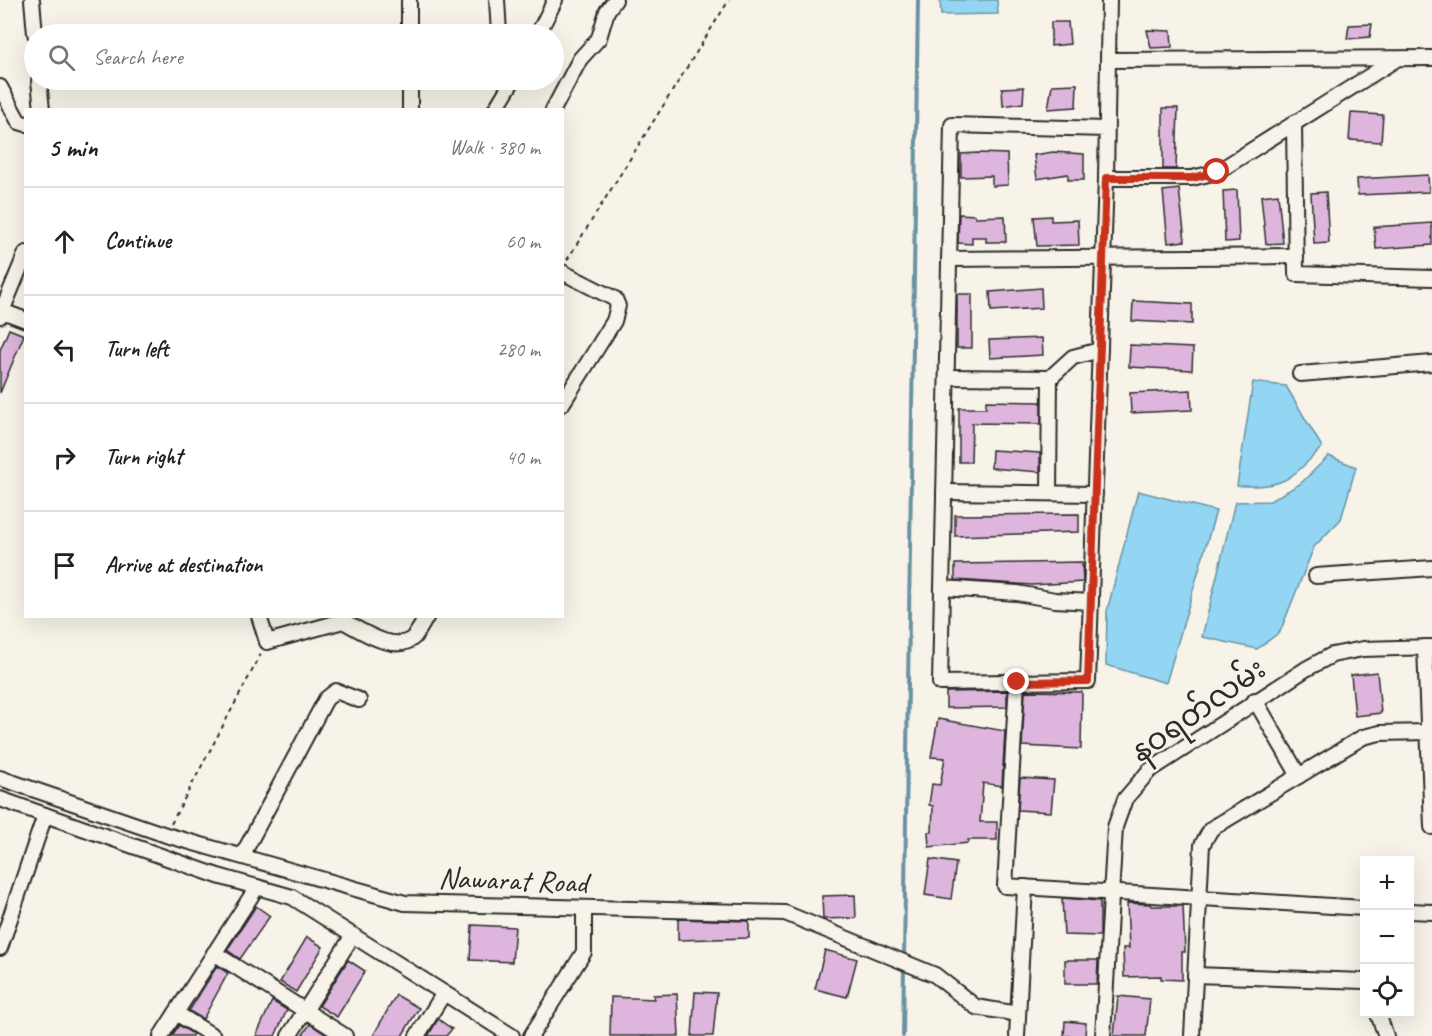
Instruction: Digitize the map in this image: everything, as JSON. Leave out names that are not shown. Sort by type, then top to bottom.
[{"type":"street","points":[[32,0],[34,24]]},
{"type":"street","points":[[409,0],[410,24]]},
{"type":"street","points":[[497,0],[498,24]]},
{"type":"street","points":[[543,24],[555,0]]},
{"type":"street","points":[[564,89],[580,59],[599,38],[607,11],[615,0]]},
{"type":"street","points":[[1107,129],[952,125],[940,683],[1088,681],[1106,178],[1107,129],[1109,0]]},
{"type":"street","points":[[1108,60],[1432,58]]},
{"type":"street","points":[[1106,178],[1192,178],[1217,172],[1397,59]]},
{"type":"street","points":[[0,87],[19,122],[24,123]]},
{"type":"street","points":[[40,90],[42,108]]},
{"type":"street","points":[[410,90],[410,108]]},
{"type":"street","points":[[496,108],[507,90]]},
{"type":"street","points":[[554,108],[564,90]]},
{"type":"street","points":[[1294,123],[1296,274],[1432,278]]},
{"type":"street","points":[[949,259],[1296,256]]},
{"type":"street","points":[[24,258],[1,313],[24,319]]},
{"type":"street","points":[[564,271],[615,299],[618,306],[614,321],[564,401]]},
{"type":"street","points":[[947,377],[1050,378],[1073,357],[1100,350]]},
{"type":"street","points":[[1300,374],[1432,363]]},
{"type":"street","points":[[1049,493],[1050,378]]},
{"type":"street","points":[[944,492],[1095,494]]},
{"type":"street","points":[[1316,576],[1432,568]]},
{"type":"street","points":[[942,588],[1017,593],[1055,600],[1091,602]]},
{"type":"street","points":[[260,618],[267,642],[343,621],[390,642],[406,642],[413,638],[426,618]]},
{"type":"street","points":[[1429,647],[1428,732],[1432,827]]},
{"type":"street","name":"နဝရတ်လမ်း","points":[[1103,1036],[1115,827],[1125,799],[1149,771],[1255,700],[1332,655],[1363,649],[1429,647]]},
{"type":"street","points":[[1017,682],[1005,886],[1360,908]]},
{"type":"street","points":[[242,856],[326,699],[336,691],[360,700]]},
{"type":"street","points":[[1255,700],[1299,776]]},
{"type":"street","points":[[1192,1036],[1202,845],[1211,829],[1363,737],[1380,733],[1428,732]]},
{"type":"street","name":"Nawarat Road","points":[[0,778],[166,835],[405,903],[584,910],[785,913],[935,975],[976,1007],[1018,1014]]},
{"type":"street","points":[[0,799],[218,876],[292,897],[512,1036]]},
{"type":"street","points":[[0,948],[45,815]]},
{"type":"street","points":[[160,1036],[257,887]]},
{"type":"street","points":[[1017,1036],[1025,887]]},
{"type":"street","points":[[531,1036],[584,952],[584,910]]},
{"type":"street","points":[[1414,911],[1432,912]]},
{"type":"street","points":[[289,1036],[353,935]]},
{"type":"street","points":[[214,953],[345,1036]]},
{"type":"street","points":[[1195,975],[1360,981]]},
{"type":"street","points":[[417,1036],[444,993]]},
{"type":"street","points":[[176,1013],[213,1036]]},
{"type":"street","points":[[1379,1018],[1386,1036]]},
{"type":"path","points":[[564,267],[729,0]]},
{"type":"path","points":[[166,835],[267,642]]},
{"type":"water","points":[[940,0],[997,0],[998,14],[941,15]]},
{"type":"water","points":[[1253,382],[1286,386],[1322,447],[1302,468],[1285,480],[1266,485],[1237,486]]},
{"type":"water","points":[[1329,456],[1356,467],[1341,519],[1314,547],[1280,632],[1257,649],[1202,637],[1235,502],[1270,501],[1300,484]]},
{"type":"water","points":[[1138,491],[1216,511],[1166,683],[1106,665],[1107,611]]},
{"type":"building","points":[[1051,22],[1068,22],[1070,44],[1051,46]]},
{"type":"building","points":[[1372,24],[1370,37],[1347,39],[1349,25]]},
{"type":"building","points":[[1147,30],[1171,31],[1172,47],[1151,48]]},
{"type":"building","points":[[1077,84],[1076,107],[1048,109],[1052,85]]},
{"type":"building","points":[[1024,87],[1023,103],[1003,106],[1002,88]]},
{"type":"building","points":[[1163,108],[1178,108],[1176,169],[1163,169]]},
{"type":"building","points":[[1351,113],[1383,115],[1381,142],[1349,140]]},
{"type":"building","points":[[1053,152],[1084,154],[1084,180],[1068,180],[1068,174],[1037,179],[1034,155]]},
{"type":"building","points":[[961,154],[1007,154],[1008,185],[992,186],[992,176],[961,177]]},
{"type":"building","points":[[1428,175],[1429,192],[1358,195],[1357,179]]},
{"type":"building","points":[[1179,189],[1185,241],[1168,243],[1163,191]]},
{"type":"building","points":[[1237,190],[1239,241],[1225,242],[1223,191]]},
{"type":"building","points":[[1326,192],[1329,243],[1314,244],[1311,193]]},
{"type":"building","points":[[1278,194],[1283,243],[1266,244],[1261,196]]},
{"type":"building","points":[[959,214],[975,215],[975,217],[1005,216],[1006,242],[986,242],[986,237],[972,237],[972,244],[958,243]]},
{"type":"building","points":[[1051,216],[1051,221],[1078,220],[1079,245],[1037,246],[1034,217]]},
{"type":"building","points":[[1432,223],[1432,245],[1376,249],[1374,227]]},
{"type":"building","points":[[1041,288],[1042,308],[991,311],[990,292]]},
{"type":"building","points":[[957,294],[972,294],[972,348],[957,348]]},
{"type":"building","points":[[1133,301],[1192,304],[1192,324],[1132,321]]},
{"type":"building","points":[[9,329],[24,335],[0,393],[0,350]]},
{"type":"building","points":[[1042,338],[1043,355],[990,358],[989,340]]},
{"type":"building","points":[[1130,345],[1193,348],[1192,370],[1129,367]]},
{"type":"building","points":[[1191,390],[1192,410],[1131,413],[1130,393]]},
{"type":"building","points":[[986,401],[1041,402],[1041,424],[972,423],[971,462],[959,462],[959,408],[986,408]]},
{"type":"building","points":[[992,450],[1040,453],[1040,472],[991,468]]},
{"type":"building","points":[[1079,514],[1079,532],[955,536],[955,515]]},
{"type":"building","points":[[1082,562],[1083,582],[1032,585],[955,580],[955,564]]},
{"type":"building","points":[[1377,672],[1381,713],[1355,716],[1351,675]]},
{"type":"building","points":[[1007,691],[1007,707],[946,708],[946,692]]},
{"type":"building","points":[[1025,691],[1082,692],[1081,749],[1022,746]]},
{"type":"building","points":[[938,719],[1005,731],[1002,786],[983,783],[980,822],[997,822],[997,840],[968,840],[968,843],[929,847],[928,832],[932,832],[933,806],[929,805],[932,784],[940,785],[945,758],[931,757]]},
{"type":"building","points":[[1020,778],[1054,780],[1051,812],[1018,810]]},
{"type":"building","points":[[930,859],[956,863],[951,899],[925,895]]},
{"type":"building","points":[[855,895],[856,918],[823,919],[822,896]]},
{"type":"building","points":[[1062,898],[1100,901],[1100,936],[1064,935]]},
{"type":"building","points":[[1127,903],[1183,906],[1185,952],[1182,952],[1182,980],[1161,979],[1161,976],[1124,977],[1123,948],[1129,948]]},
{"type":"building","points":[[256,906],[270,916],[240,959],[227,950]]},
{"type":"building","points":[[678,919],[749,921],[749,938],[678,940]]},
{"type":"building","points":[[472,925],[515,927],[512,962],[470,960]]},
{"type":"building","points":[[307,937],[323,947],[296,992],[280,982]]},
{"type":"building","points":[[825,950],[857,959],[847,997],[815,989]]},
{"type":"building","points":[[348,960],[365,971],[337,1017],[319,1006]]},
{"type":"building","points":[[1065,960],[1098,960],[1097,984],[1065,984]]},
{"type":"building","points":[[217,966],[228,973],[203,1019],[189,1011]]},
{"type":"building","points":[[695,992],[717,993],[713,1036],[692,1036]]},
{"type":"building","points":[[677,994],[679,1036],[610,1036],[611,997],[654,999],[653,995]]},
{"type":"building","points":[[396,995],[419,1008],[402,1036],[373,1036]]},
{"type":"building","points":[[1118,996],[1150,999],[1146,1036],[1114,1036]]},
{"type":"building","points":[[272,1001],[287,1010],[275,1036],[256,1036]]},
{"type":"building","points":[[438,1019],[452,1029],[446,1036],[428,1036]]},
{"type":"building","points":[[1065,1021],[1086,1023],[1085,1036],[1064,1036]]},
{"type":"building","points":[[310,1024],[328,1036],[302,1036]]},
{"type":"building","points":[[179,1025],[193,1034],[192,1036],[172,1036]]},
{"type":"waterway","points":[[904,959],[918,0]]},
{"type":"waterway","points":[[903,1036],[904,967]]},
{"type":"route","points":[[1017,682],[1088,681],[1106,178],[1192,178],[1217,172]]}]
